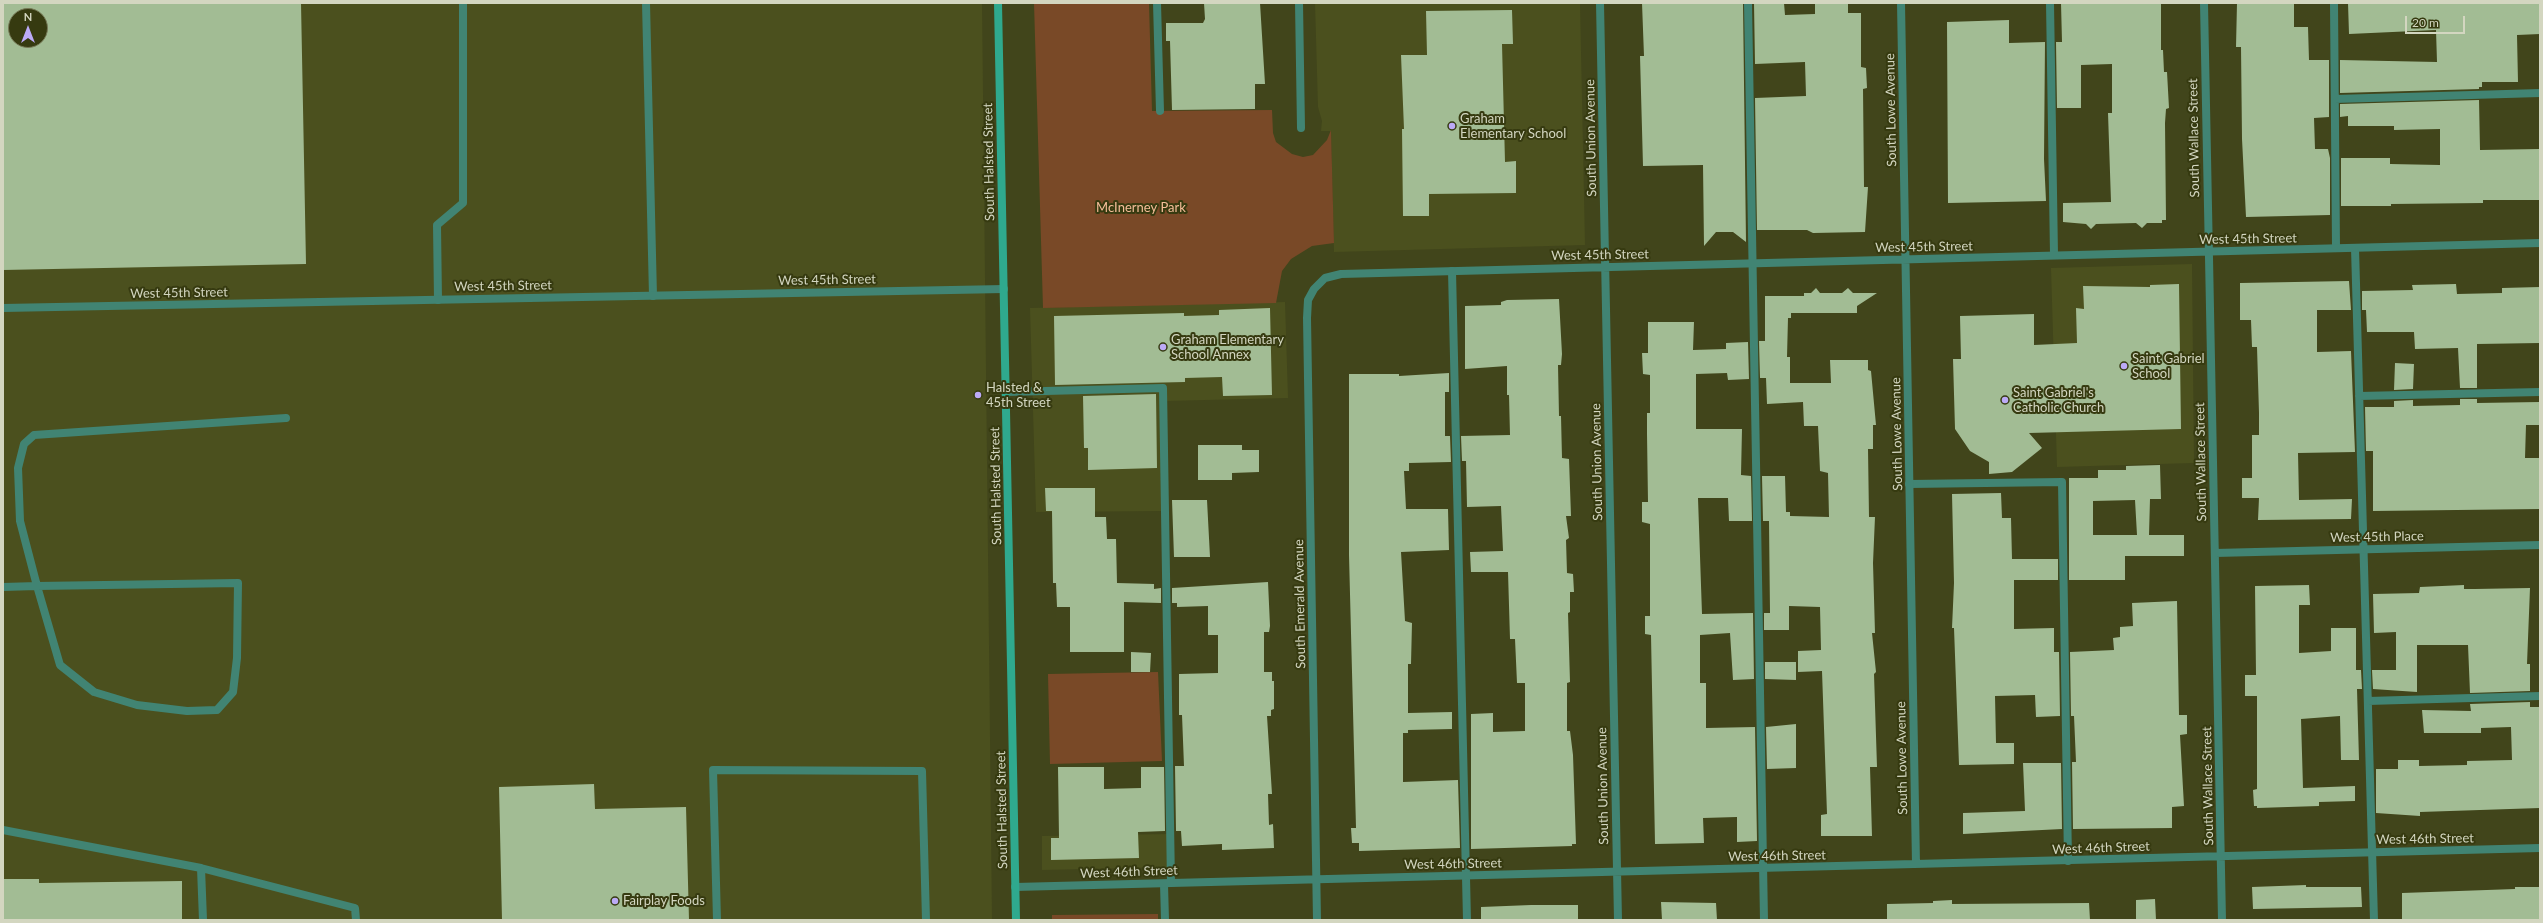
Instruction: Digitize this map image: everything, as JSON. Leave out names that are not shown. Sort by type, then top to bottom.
[{"type":"main road","name":"South Halsted Street","points":[[998,3],[1016,920]]},
{"type":"street","points":[[438,300],[437,225],[463,203],[463,3]]},
{"type":"street","points":[[646,3],[653,296]]},
{"type":"street","points":[[1157,3],[1160,111]]},
{"type":"street","points":[[1299,3],[1301,128]]},
{"type":"street","name":"South Union Avenue","points":[[1600,3],[1618,920]]},
{"type":"street","points":[[1748,3],[1764,920]]},
{"type":"street","name":"South Lowe Avenue","points":[[1902,3],[1916,864]]},
{"type":"street","points":[[2050,3],[2054,255]]},
{"type":"street","name":"South Wallace Street","points":[[2204,3],[2222,920]]},
{"type":"street","points":[[2334,3],[2336,248]]},
{"type":"street","points":[[2335,99],[2540,93]]},
{"type":"street","name":"West 45th Street","points":[[1314,289],[1325,278],[1341,274],[2540,243]]},
{"type":"street","points":[[2355,248],[2374,920]]},
{"type":"street","points":[[1452,271],[1467,920]]},
{"type":"street","name":"West 45th Street","points":[[3,308],[1004,289]]},
{"type":"street","name":"South Emerald Avenue","points":[[1314,289],[1308,300],[1307,318],[1317,920]]},
{"type":"street","points":[[1006,392],[1163,388],[1167,884],[1164,920]]},
{"type":"street","points":[[2359,396],[2540,392]]},
{"type":"street","points":[[3,587],[37,586],[238,583],[237,658],[233,692],[217,710],[187,711],[137,705],[94,692],[60,665],[37,586],[20,521],[18,468],[24,444],[34,435],[286,418]]},
{"type":"street","points":[[1910,484],[2062,482],[2068,860]]},
{"type":"street","name":"West 45th Place","points":[[2215,553],[2540,545]]},
{"type":"street","points":[[2368,701],[2540,696]]},
{"type":"street","points":[[717,920],[713,770],[922,771],[926,920]]},
{"type":"street","points":[[3,830],[201,868],[355,908],[356,920]]},
{"type":"street","name":"West 46th Street","points":[[1015,887],[2540,848]]},
{"type":"street","points":[[201,868],[202,920]]},
{"type":"shaded area","points":[[3,3],[982,3],[992,920],[3,920]]},
{"type":"shaded area","name":"Graham Elementary School","points":[[1315,3],[1580,3],[1585,245],[1334,252],[1331,131],[1321,131],[1322,121],[1318,107]]},
{"type":"shaded area","name":"Saint Gabriel School","points":[[2192,264],[2194,463],[2057,467],[2051,268]]},
{"type":"shaded area","points":[[1285,302],[1288,398],[1164,401],[1165,511],[1036,512],[1030,308]]},
{"type":"shaded area","points":[[1170,834],[1171,867],[1042,870],[1042,836]]},
{"type":"green space","name":"McInerney Park","points":[[1034,3],[1149,3],[1152,111],[1272,110],[1273,133],[1276,142],[1292,154],[1303,157],[1313,155],[1327,140],[1331,130],[1334,243],[1312,246],[1291,259],[1282,271],[1276,303],[1043,308]]},
{"type":"green space","points":[[1158,672],[1162,761],[1050,764],[1048,674]]},
{"type":"green space","points":[[1158,914],[1158,920],[1052,920],[1052,915]]},
{"type":"building","points":[[3,3],[301,3],[306,264],[3,270]]},
{"type":"building","points":[[1204,3],[1260,3],[1265,84],[1255,84],[1255,109],[1172,110],[1170,41],[1166,41],[1166,23],[1203,23],[1205,19]]},
{"type":"building","points":[[1642,3],[1743,3],[1746,242],[1733,232],[1716,232],[1704,246],[1703,165],[1643,166],[1640,56],[1644,56]]},
{"type":"building","points":[[1754,3],[1784,3],[1785,15],[1815,14],[1815,3],[1848,3],[1848,13],[1861,13],[1861,67],[1866,68],[1867,88],[1863,89],[1864,187],[1868,187],[1865,232],[1813,233],[1807,230],[1757,230],[1755,98],[1806,96],[1805,62],[1755,64]]},
{"type":"building","points":[[2061,3],[2161,3],[2161,50],[2163,50],[2164,72],[2167,72],[2169,108],[2166,109],[2165,123],[2166,220],[2162,220],[2162,223],[2147,223],[2142,228],[2136,223],[2096,224],[2091,229],[2086,224],[2063,222],[2063,203],[2111,202],[2108,113],[2112,113],[2112,64],[2081,65],[2081,108],[2057,108],[2056,42],[2062,42]]},
{"type":"building","points":[[2237,3],[2294,3],[2294,27],[2308,27],[2309,60],[2329,60],[2329,117],[2314,118],[2315,149],[2328,149],[2330,158],[2330,215],[2246,217],[2242,139],[2241,47],[2236,47]]},
{"type":"building","points":[[2348,3],[2540,3],[2540,34],[2517,35],[2518,82],[2482,82],[2482,87],[2479,87],[2479,89],[2340,93],[2340,60],[2437,62],[2436,30],[2349,34]]},
{"type":"building","points":[[1512,10],[1513,44],[1502,44],[1505,162],[1516,161],[1516,193],[1429,194],[1429,216],[1403,216],[1402,129],[1404,129],[1401,55],[1427,55],[1426,11]]},
{"type":"building","points":[[2009,20],[2009,43],[2045,42],[2044,159],[2046,201],[1948,203],[1947,22]]},
{"type":"building","points":[[2479,100],[2480,150],[2540,149],[2540,200],[2483,200],[2483,203],[2341,206],[2341,158],[2390,158],[2390,164],[2440,165],[2440,129],[2394,130],[2394,126],[2348,126],[2348,116],[2340,117],[2340,104]]},
{"type":"building","points":[[2349,281],[2351,310],[2317,310],[2317,352],[2351,351],[2355,452],[2298,453],[2299,500],[2352,499],[2351,519],[2258,520],[2259,498],[2242,498],[2242,478],[2252,478],[2252,435],[2259,435],[2259,413],[2257,347],[2252,347],[2251,320],[2240,320],[2240,283]]},
{"type":"building","points":[[2179,284],[2181,429],[2029,433],[2042,448],[2012,472],[1989,474],[1989,462],[1970,451],[1955,429],[1953,359],[1961,359],[1960,316],[2034,314],[2034,345],[2077,343],[2076,308],[2084,309],[2083,286],[2150,287],[2150,285]]},
{"type":"building","points":[[2456,284],[2457,294],[2502,293],[2502,288],[2540,287],[2540,343],[2477,344],[2477,388],[2460,388],[2458,348],[2415,349],[2414,332],[2367,332],[2366,310],[2362,310],[2362,291],[2413,290],[2412,285]]},
{"type":"building","points":[[1816,288],[1820,293],[1842,293],[1848,288],[1853,293],[1877,293],[1857,306],[1857,313],[1791,313],[1791,318],[1788,318],[1787,357],[1790,357],[1790,383],[1831,383],[1830,360],[1868,360],[1868,370],[1871,371],[1876,425],[1873,425],[1873,449],[1868,449],[1869,517],[1875,517],[1873,563],[1875,633],[1872,633],[1876,672],[1874,674],[1877,767],[1870,767],[1872,836],[1821,836],[1821,815],[1827,814],[1822,671],[1798,672],[1798,651],[1821,650],[1820,607],[1789,606],[1789,630],[1764,630],[1764,613],[1770,613],[1769,521],[1763,521],[1762,476],[1785,476],[1786,512],[1790,512],[1790,516],[1829,517],[1828,473],[1820,471],[1818,426],[1804,426],[1803,402],[1767,404],[1766,378],[1760,378],[1759,341],[1765,341],[1765,296],[1804,296],[1804,293],[1811,293]]},
{"type":"building","points":[[1559,299],[1562,354],[1561,365],[1558,365],[1559,416],[1561,416],[1562,458],[1569,459],[1571,516],[1566,516],[1569,538],[1566,540],[1567,573],[1573,574],[1574,592],[1570,592],[1570,612],[1568,613],[1570,682],[1567,683],[1567,731],[1570,731],[1573,755],[1576,844],[1572,844],[1572,846],[1471,849],[1471,714],[1493,713],[1493,732],[1525,731],[1525,683],[1517,683],[1515,639],[1510,639],[1508,572],[1471,572],[1470,552],[1503,551],[1501,506],[1467,507],[1466,461],[1462,461],[1461,436],[1510,435],[1509,395],[1507,395],[1507,366],[1465,369],[1465,306],[1501,305],[1501,302],[1507,300]]},
{"type":"building","name":"Graham Elementary School Annex","points":[[1270,308],[1272,395],[1223,396],[1222,377],[1185,378],[1185,382],[1055,385],[1054,316],[1184,313],[1184,316],[1219,315],[1219,310]]},
{"type":"building","points":[[1648,322],[1694,322],[1693,350],[1726,349],[1726,343],[1748,342],[1749,379],[1728,380],[1727,373],[1696,374],[1696,429],[1742,429],[1741,475],[1751,476],[1752,521],[1729,521],[1728,498],[1698,498],[1702,614],[1753,613],[1754,679],[1733,680],[1730,633],[1700,635],[1700,683],[1706,683],[1706,728],[1755,727],[1757,841],[1737,842],[1737,817],[1703,818],[1704,843],[1655,844],[1651,635],[1645,634],[1645,616],[1650,616],[1650,524],[1642,522],[1642,502],[1648,502],[1647,413],[1650,413],[1650,375],[1643,374],[1642,353],[1648,353]]},
{"type":"building","points":[[2395,363],[2414,364],[2413,389],[2394,390]]},
{"type":"building","points":[[1449,373],[1449,392],[1445,392],[1445,436],[1450,436],[1451,462],[1409,463],[1409,471],[1404,471],[1406,509],[1448,509],[1449,550],[1401,552],[1405,621],[1412,623],[1411,664],[1408,664],[1408,713],[1452,712],[1452,729],[1408,730],[1408,733],[1403,733],[1403,782],[1458,780],[1460,848],[1359,851],[1359,843],[1352,843],[1351,828],[1356,828],[1349,555],[1349,374],[1399,374],[1399,376]]},
{"type":"building","points":[[1156,394],[1157,468],[1088,470],[1088,448],[1084,448],[1083,396]]},
{"type":"building","points":[[2460,399],[2477,399],[2477,403],[2540,402],[2540,425],[2526,425],[2525,458],[2540,458],[2540,509],[2373,511],[2373,451],[2366,451],[2365,407],[2394,407],[2394,401],[2413,400],[2413,406],[2460,405]]},
{"type":"building","points":[[1198,445],[1242,445],[1242,450],[1259,450],[1259,472],[1232,473],[1232,480],[1198,480]]},
{"type":"building","points":[[2160,465],[2161,499],[2150,499],[2149,535],[2184,535],[2184,556],[2125,556],[2125,580],[2069,580],[2069,478],[2098,478],[2098,470],[2126,470],[2126,466]],"holes":[[[2135,500],[2137,535],[2093,535],[2093,501]]]},
{"type":"building","points":[[1045,488],[1095,488],[1095,517],[1106,517],[1107,539],[1116,539],[1117,583],[1154,584],[1154,589],[1161,588],[1161,603],[1124,602],[1124,652],[1070,652],[1070,607],[1057,607],[1056,583],[1053,583],[1052,511],[1046,511]]},
{"type":"building","points":[[2001,493],[2002,518],[2011,518],[2012,559],[2058,559],[2058,580],[2014,580],[2014,629],[2054,628],[2054,652],[2059,652],[2060,716],[2036,717],[2035,695],[1995,696],[1996,743],[2014,743],[2014,764],[1959,765],[1954,628],[1952,628],[1954,583],[1952,494]]},
{"type":"building","points":[[1172,500],[1207,500],[1210,557],[1174,557]]},
{"type":"building","points":[[1268,582],[1270,626],[1269,632],[1264,632],[1264,672],[1272,672],[1272,681],[1274,681],[1274,709],[1271,710],[1271,716],[1267,716],[1272,794],[1268,794],[1269,825],[1273,824],[1274,848],[1222,850],[1222,844],[1182,846],[1181,831],[1176,831],[1175,766],[1184,766],[1182,715],[1179,715],[1179,674],[1218,673],[1218,635],[1208,635],[1208,606],[1177,607],[1177,603],[1172,603],[1172,588]]},
{"type":"building","points":[[2309,585],[2310,605],[2299,605],[2299,653],[2331,651],[2331,628],[2356,628],[2356,670],[2361,670],[2362,689],[2357,689],[2359,760],[2341,760],[2340,716],[2301,719],[2303,788],[2355,786],[2355,801],[2319,802],[2319,806],[2257,808],[2257,806],[2254,806],[2253,790],[2257,789],[2257,696],[2245,696],[2245,675],[2256,675],[2255,586]]},
{"type":"building","points":[[2464,585],[2464,589],[2530,588],[2527,664],[2530,664],[2530,691],[2470,693],[2468,645],[2417,645],[2417,692],[2373,689],[2372,670],[2396,670],[2396,632],[2374,633],[2373,594],[2419,593],[2420,587]]},
{"type":"building","points":[[2177,601],[2179,715],[2187,715],[2187,734],[2180,735],[2184,806],[2172,807],[2172,828],[2073,829],[2072,762],[2076,762],[2074,716],[2071,716],[2070,652],[2114,650],[2113,638],[2120,637],[2120,627],[2133,626],[2132,603]]},
{"type":"building","points":[[1131,652],[1151,653],[1150,672],[1131,672]]},
{"type":"building","points":[[1765,662],[1796,662],[1796,680],[1765,679]]},
{"type":"building","points":[[2530,702],[2530,707],[2540,707],[2540,808],[2420,812],[2420,816],[2376,813],[2376,769],[2398,769],[2398,760],[2419,760],[2419,766],[2467,765],[2467,761],[2512,760],[2511,727],[2481,728],[2481,733],[2424,733],[2422,710],[2471,711],[2470,704]]},
{"type":"building","points":[[1796,724],[1796,768],[1767,769],[1766,727]]},
{"type":"building","points":[[2023,763],[2061,763],[2062,829],[1963,834],[1963,813],[2025,811]]},
{"type":"building","points":[[1058,767],[1104,767],[1104,789],[1141,788],[1141,767],[1164,767],[1165,831],[1138,832],[1139,858],[1051,860],[1051,838],[1059,838]]},
{"type":"building","points":[[594,784],[595,809],[686,807],[689,920],[502,920],[499,787]]},
{"type":"building","points":[[3,879],[39,879],[39,883],[182,881],[182,920],[3,920]]},
{"type":"building","points":[[2306,885],[2306,887],[2361,887],[2362,907],[2253,909],[2252,887]]},
{"type":"building","points":[[2515,887],[2540,887],[2540,920],[2402,920],[2402,893],[2515,889]]},
{"type":"building","points":[[2155,899],[2156,920],[2136,920],[2136,900]]},
{"type":"building","points":[[1952,900],[1952,904],[2089,903],[2090,920],[1887,920],[1887,904],[1933,903],[1933,901]]},
{"type":"building","points":[[1661,902],[1716,903],[1717,920],[1662,920]]},
{"type":"building","points":[[1578,905],[1578,920],[1481,920],[1481,907]]},
{"type":"place","name":"Graham Elementary School","points":[[1452,126]]},
{"type":"place","name":"Graham Elementary School Annex","points":[[1163,347]]},
{"type":"place","name":"Saint Gabriel School","points":[[2124,366]]},
{"type":"place","name":"Halsted & 45th Street","points":[[978,395]]},
{"type":"place","name":"Saint Gabriel's Catholic Church","points":[[2005,400]]},
{"type":"place","name":"Fairplay Foods","points":[[615,901]]}]
